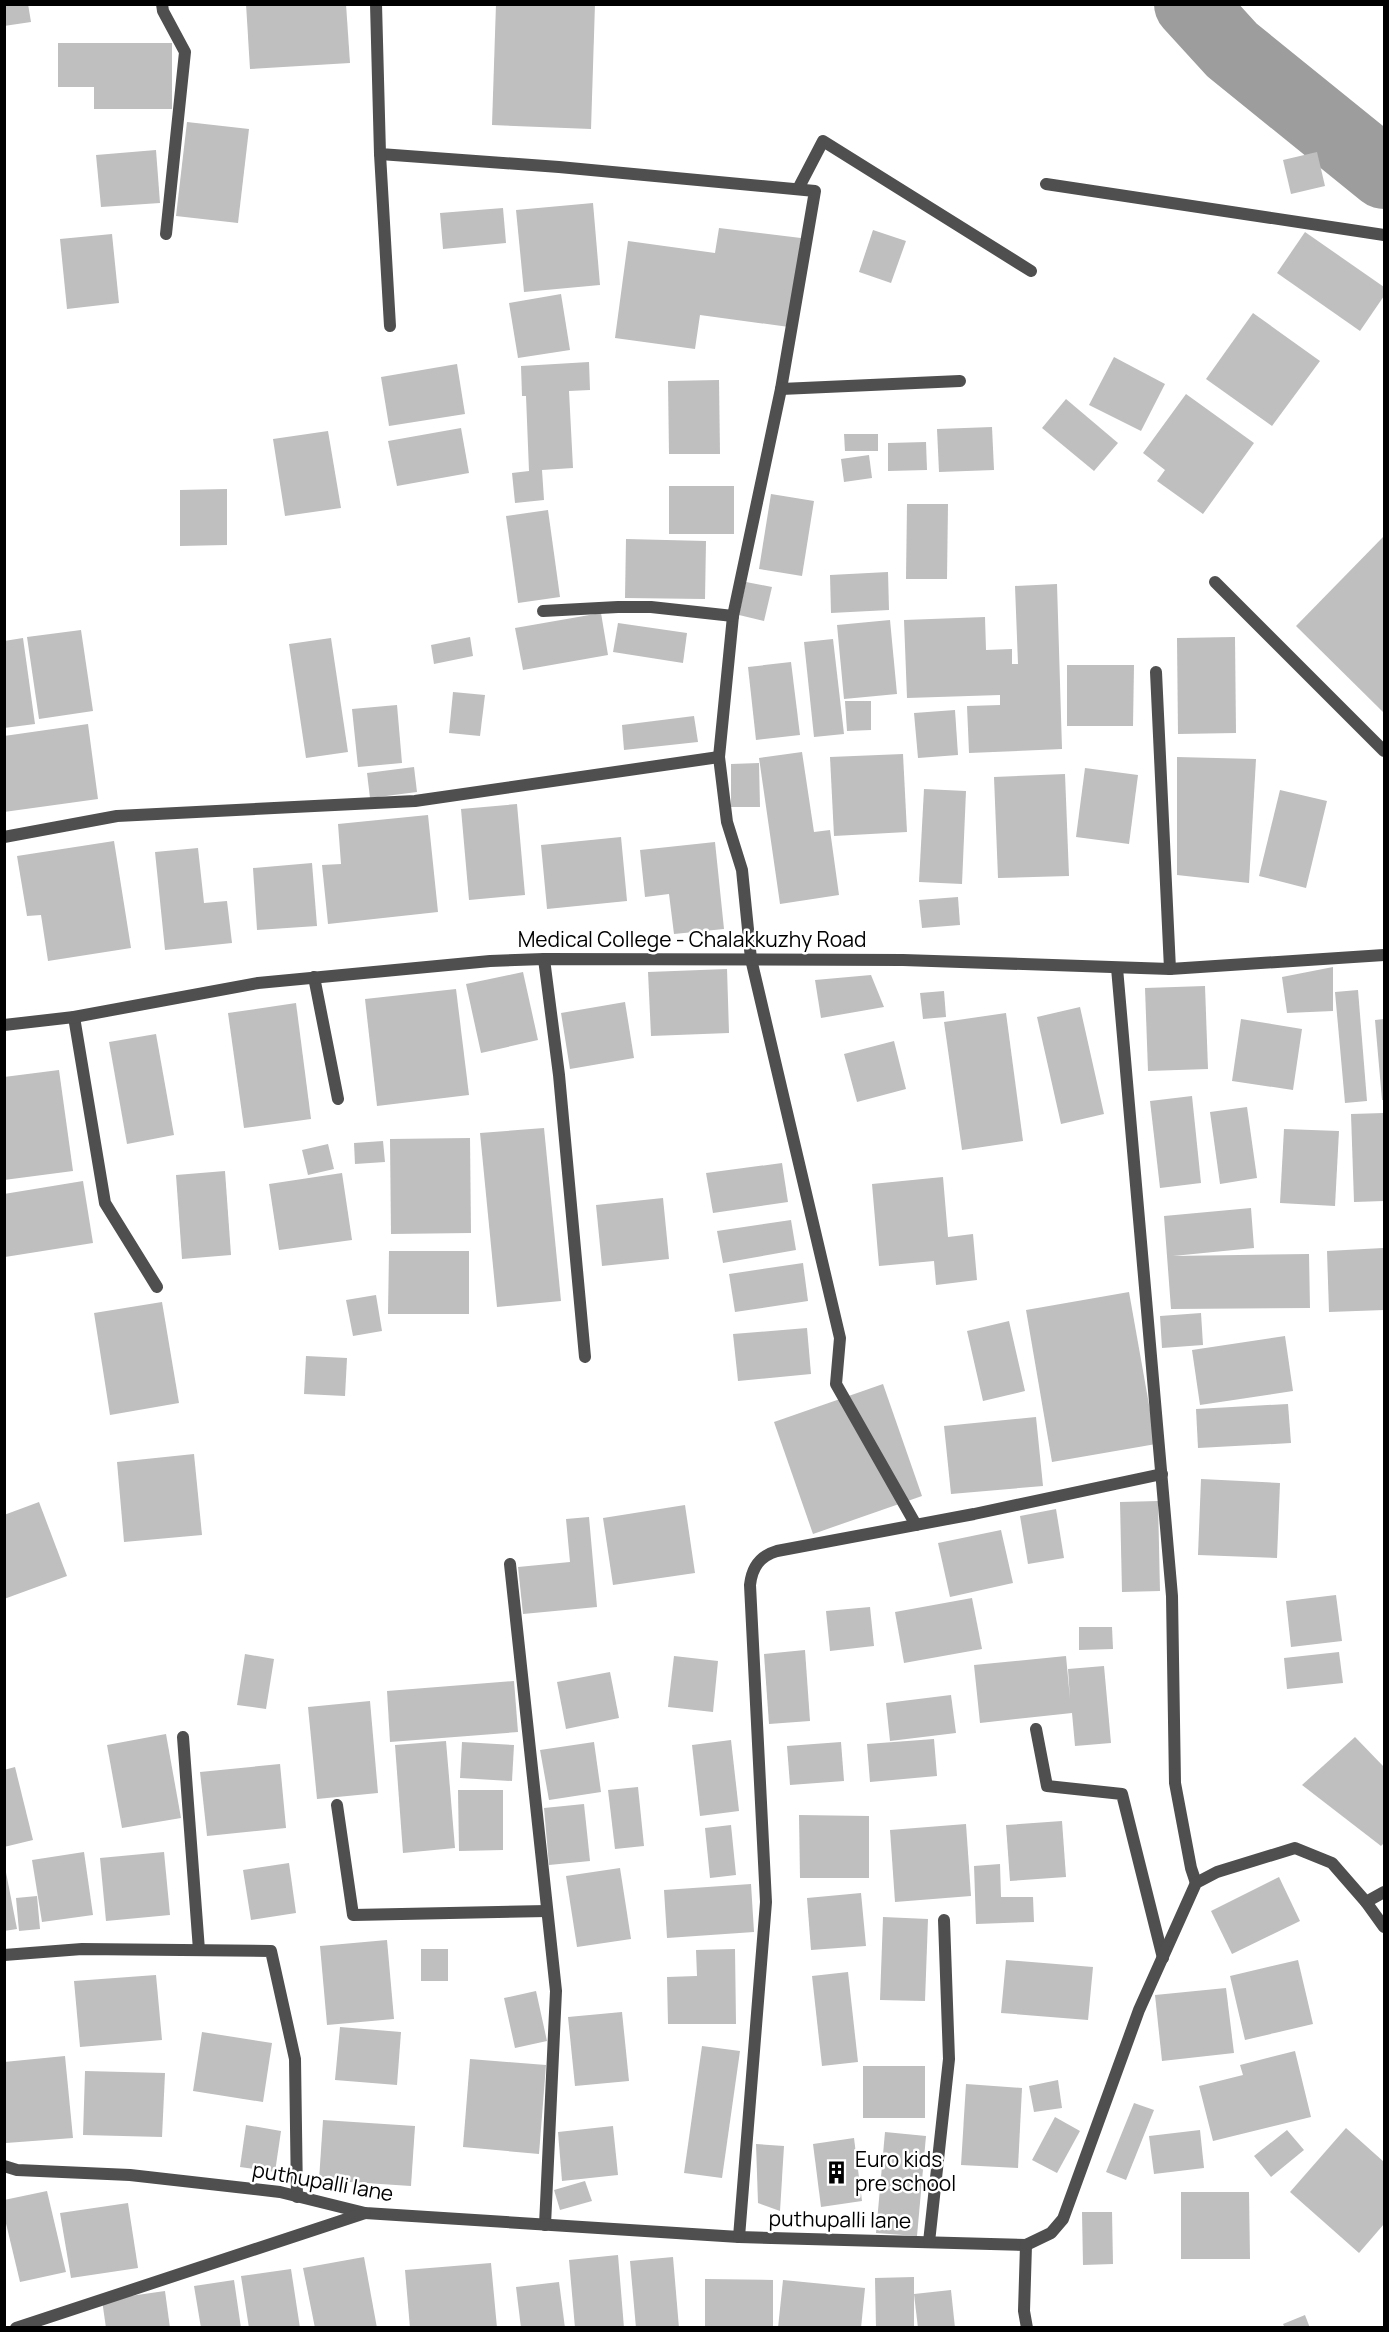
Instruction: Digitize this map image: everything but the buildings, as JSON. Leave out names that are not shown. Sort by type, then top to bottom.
[{"type":"street","points":[[162,4],[163,12],[185,52],[166,234]]},
{"type":"street","points":[[376,4],[380,154],[390,326]]},
{"type":"street","points":[[798,189],[823,141],[1031,271]]},
{"type":"street","points":[[380,154],[559,167],[815,191],[781,389],[733,616],[718,757],[727,822],[742,870],[750,958],[840,1338],[836,1384],[916,1525]]},
{"type":"street","points":[[1046,184],[1384,235]]},
{"type":"street","points":[[781,389],[960,381]]},
{"type":"street","points":[[1215,582],[1384,751]]},
{"type":"street","points":[[543,611],[651,607],[733,616]]},
{"type":"street","points":[[1156,672],[1170,969]]},
{"type":"street","points":[[4,837],[117,816],[415,801],[718,757]]},
{"type":"street","name":"Medical College - Chalakkuzhy Road","points":[[4,1025],[74,1017],[258,982],[490,961],[750,958],[903,960],[1170,969],[1384,956]]},
{"type":"street","points":[[544,959],[559,1076],[585,1357]]},
{"type":"street","points":[[1117,969],[1172,1596],[1175,1782],[1191,1868],[1196,1883],[1217,1872],[1296,1848],[1332,1863],[1384,1927]]},
{"type":"street","points":[[314,977],[338,1099]]},
{"type":"street","points":[[74,1017],[105,1203],[157,1287]]},
{"type":"street","points":[[740,2237],[766,1902],[751,1575],[760,1560],[777,1551],[974,1515],[1162,1474]]},
{"type":"street","points":[[510,1564],[556,1991],[545,2226]]},
{"type":"street","points":[[1036,1729],[1047,1786],[1122,1794],[1163,1958]]},
{"type":"street","points":[[183,1737],[198,1950]]},
{"type":"street","points":[[337,1805],[353,1915],[547,1911]]},
{"type":"street","name":"puthupalli lane","points":[[4,2166],[31,2171],[130,2175],[280,2193],[365,2213],[740,2237],[1026,2245],[1051,2233],[1063,2219],[1139,2010],[1196,1883]]},
{"type":"street","points":[[1366,1902],[1384,1892]]},
{"type":"street","points":[[929,2242],[949,2059],[944,1920]]},
{"type":"street","points":[[4,1955],[82,1949],[271,1951],[295,2059],[297,2197]]},
{"type":"street","points":[[16,2328],[365,2213]]},
{"type":"street","points":[[1026,2245],[1024,2311],[1027,2328]]},
{"type":"waterway","points":[[1190,4],[1232,50],[1384,173]]},
{"type":"place","name":"Euro kids pre school","points":[[837,2172]]}]
